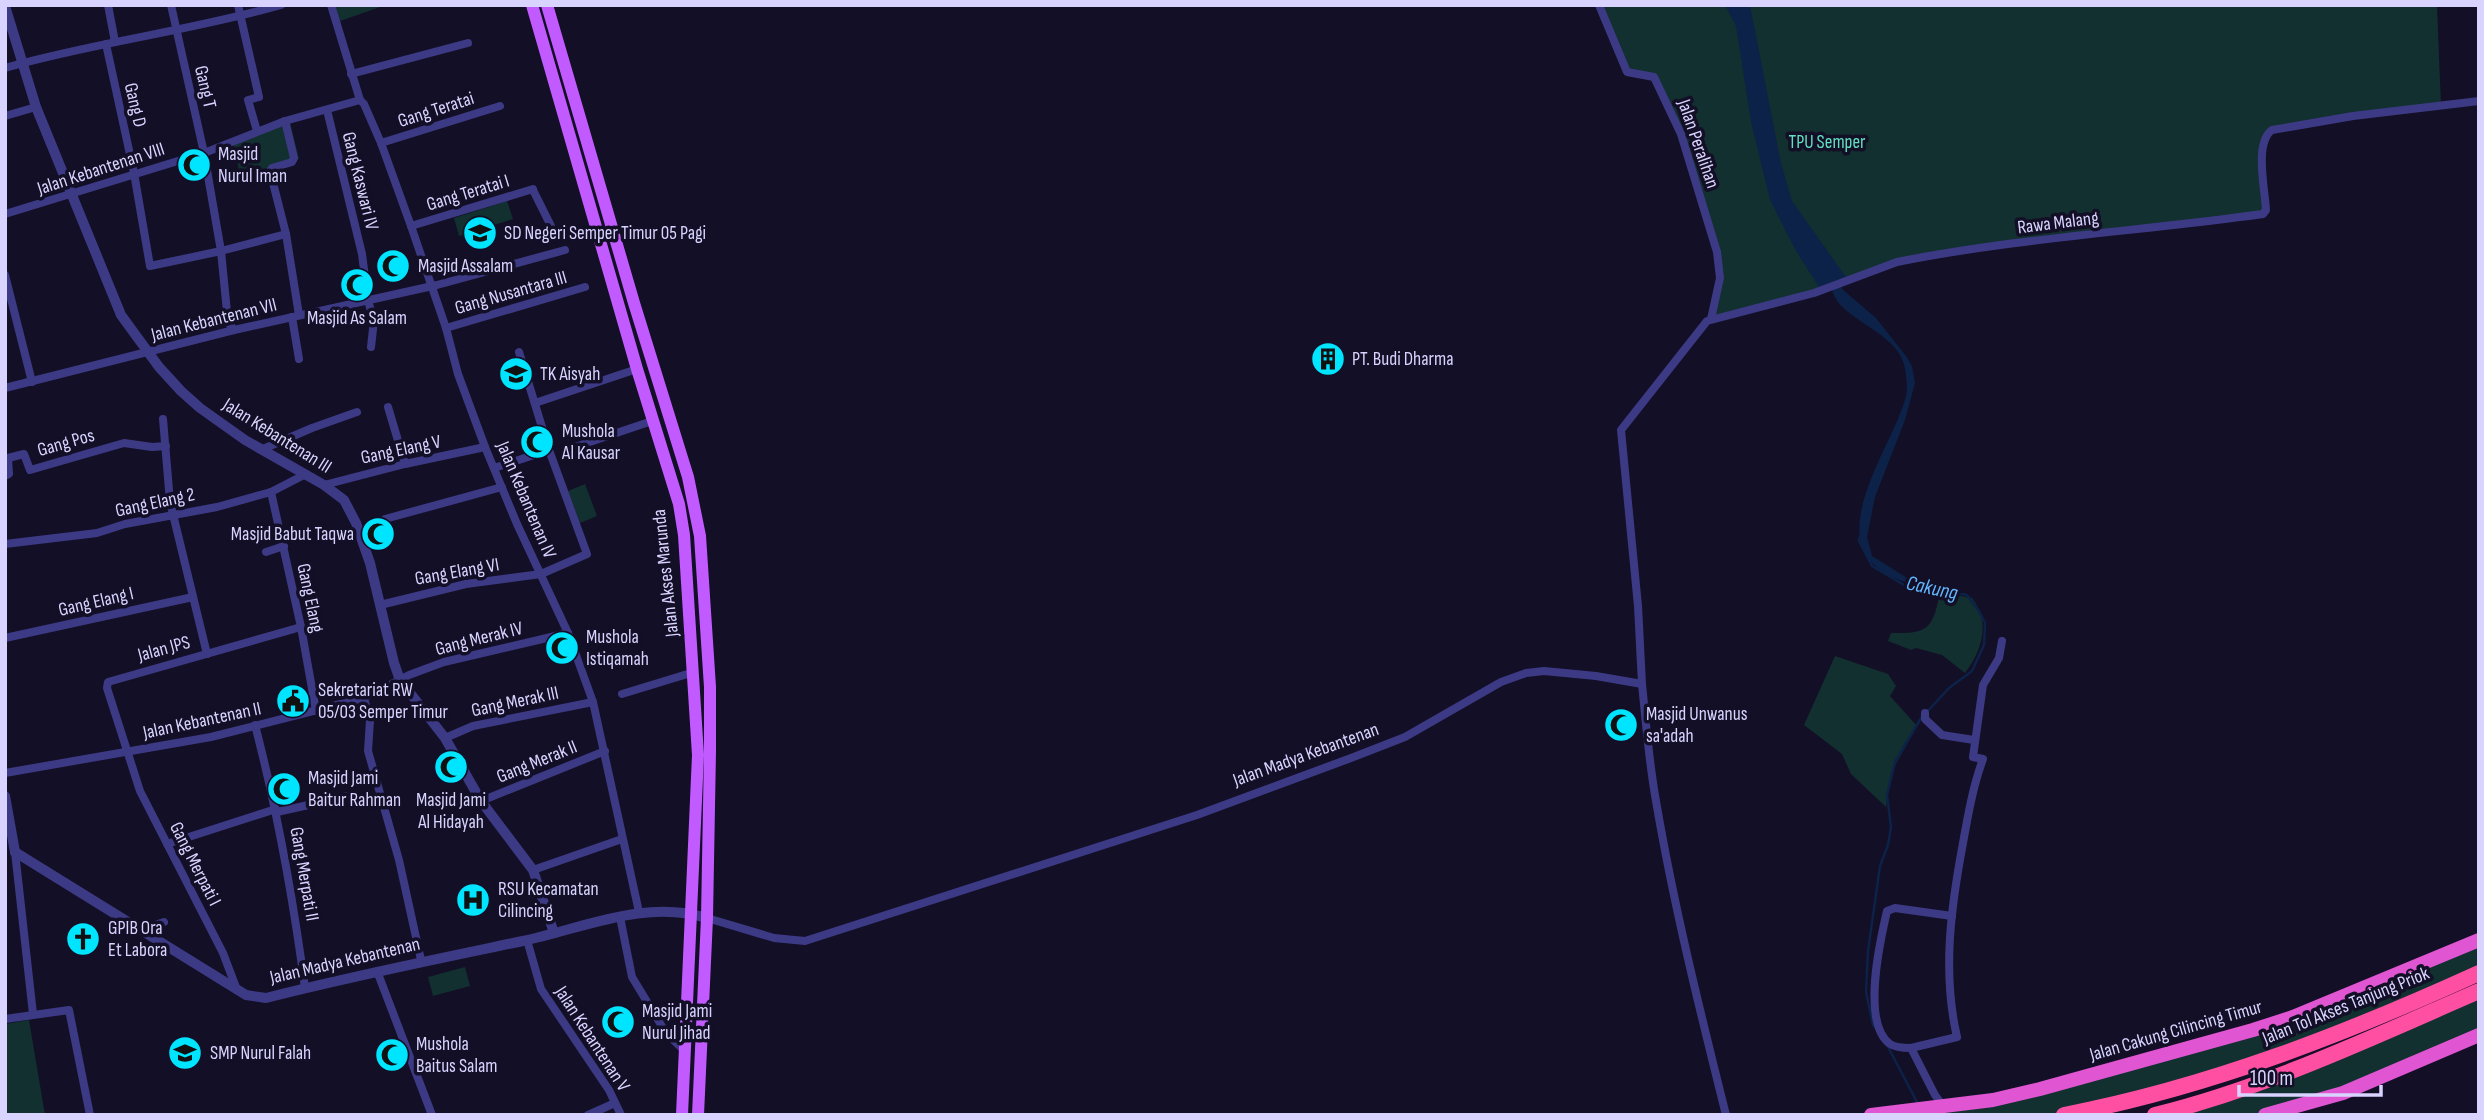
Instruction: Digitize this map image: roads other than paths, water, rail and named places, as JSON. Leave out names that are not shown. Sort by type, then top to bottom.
[{"type":"highway","name":"Jalan Cakung Cilincing Timur","points":[[1871,1115],[1993,1100],[2040,1090],[2282,1021],[2479,940]]},
{"type":"highway","name":"Jalan Tol Akses Tanjung Priok","points":[[2064,1115],[2119,1104],[2274,1058],[2427,997],[2479,973]]},
{"type":"highway","name":"Jalan Tol Akses Tanjung Priok","points":[[2155,1115],[2284,1075],[2479,991]]},
{"type":"highway","points":[[2265,1115],[2354,1088],[2479,1035]]},
{"type":"main road","name":"Jalan Akses Marunda","points":[[532,5],[652,421],[680,504],[698,755],[682,1115]]},
{"type":"main road","name":"Jalan Akses Marunda","points":[[547,5],[688,477],[700,536],[710,687],[707,918],[698,1115]]},
{"type":"street","name":"Gang D","points":[[108,5],[111,43],[150,266],[221,251]]},
{"type":"street","name":"Gang T","points":[[171,5],[204,153],[221,251],[228,322],[234,330]]},
{"type":"street","points":[[238,5],[259,97],[248,100],[257,131]]},
{"type":"street","points":[[5,68],[281,5]]},
{"type":"street","name":"Jalan Kebantenan IV","points":[[331,5],[351,74],[381,143],[411,226],[446,328],[458,374],[485,447],[568,633],[593,702],[639,912]]},
{"type":"street","name":"Jalan Peralihan","points":[[1599,5],[1627,72],[1654,77],[1681,134],[1717,252],[1720,278],[1711,319]]},
{"type":"street","name":"Jalan Kebantenan III","points":[[5,6],[36,107],[121,315],[148,353],[181,391],[200,408],[245,440],[306,474],[344,500],[356,523],[370,563],[400,680]]},
{"type":"street","points":[[351,74],[468,43]]},
{"type":"street","name":"Rawa Malang","points":[[1711,319],[1819,291],[1897,262],[1961,250],[2263,214],[2266,210],[2263,140],[2265,134],[2272,130],[2353,116],[2479,101]]},
{"type":"street","name":"Jalan Kebantenan VIII","points":[[5,214],[204,153],[285,121],[362,102]]},
{"type":"street","name":"Gang Teratai","points":[[381,143],[500,106]]},
{"type":"street","points":[[5,116],[36,107]]},
{"type":"street","name":"Gang Kaswari IV","points":[[327,110],[362,254],[368,301],[374,320],[371,347]]},
{"type":"street","points":[[285,121],[294,158],[292,162],[272,168],[270,172],[286,234],[299,359]]},
{"type":"street","name":"Gang Teratai I","points":[[411,226],[533,189],[551,226]]},
{"type":"street","points":[[221,251],[286,234]]},
{"type":"street","name":"Jalan Kebantenan VII","points":[[5,388],[234,330],[431,286],[565,250]]},
{"type":"street","points":[[5,275],[32,382]]},
{"type":"street","name":"Gang Nusantara III","points":[[446,328],[585,288]]},
{"type":"street","points":[[1711,319],[1702,326],[1621,430],[1638,606],[1642,684],[1656,800],[1669,872],[1726,1115]]},
{"type":"street","points":[[494,468],[550,450],[519,352]]},
{"type":"street","points":[[535,403],[637,369]]},
{"type":"street","points":[[388,407],[405,464]]},
{"type":"street","points":[[262,449],[357,412]]},
{"type":"street","points":[[163,419],[170,502],[207,654]]},
{"type":"street","points":[[575,447],[652,421]]},
{"type":"street","name":"Gang Pos","points":[[5,476],[9,474],[8,458],[24,453],[30,470],[124,443],[166,446]]},
{"type":"street","name":"Gang Elang V","points":[[324,485],[485,447]]},
{"type":"street","name":"Gang Elang VI","points":[[380,605],[466,584],[541,575],[587,554],[550,450]]},
{"type":"street","name":"Gang Elang 2","points":[[5,544],[97,533],[125,524],[217,507],[271,492],[306,474]]},
{"type":"street","points":[[385,519],[502,486]]},
{"type":"street","name":"Gang Elang","points":[[271,492],[301,627],[316,711]]},
{"type":"street","points":[[266,552],[284,546]]},
{"type":"street","name":"Gang Elang I","points":[[5,638],[193,597]]},
{"type":"street","name":"Jalan JPS","points":[[129,752],[107,688],[108,682],[301,627]]},
{"type":"street","name":"Gang Merak IV","points":[[400,680],[444,662],[568,633]]},
{"type":"street","points":[[1952,916],[1895,908],[1887,911],[1875,999],[1878,1024],[1884,1038],[1893,1046],[1911,1048],[1957,1037],[1948,968],[1952,916],[1971,799],[1983,759],[1973,757],[1983,685],[1999,658],[2002,641]]},
{"type":"street","name":"Jalan Madya Kebantenan","points":[[10,853],[237,990],[246,995],[267,998],[421,960],[527,940],[639,912],[691,913],[775,939],[805,941],[1197,814],[1351,758],[1405,737],[1502,682],[1526,673],[1544,671],[1642,684]]},
{"type":"street","points":[[622,694],[694,672]]},
{"type":"street","points":[[400,680],[444,738],[481,802],[533,870],[554,933]]},
{"type":"street","name":"Jalan Kebantenan II","points":[[5,773],[212,737],[364,698],[400,680]]},
{"type":"street","points":[[364,698],[370,720],[368,751],[398,860],[421,960]]},
{"type":"street","name":"Gang Merak III","points":[[444,738],[473,726],[593,702]]},
{"type":"street","points":[[1925,713],[1925,719],[1942,734],[1975,740]]},
{"type":"street","name":"Gang Merpati II","points":[[255,725],[294,899],[305,988]]},
{"type":"street","name":"Gang Merak II","points":[[481,802],[605,751]]},
{"type":"street","name":"Gang Merpati I","points":[[129,752],[140,790],[223,953],[237,990]]},
{"type":"street","points":[[5,796],[10,853],[33,1014]]},
{"type":"street","points":[[167,844],[276,810],[353,796]]},
{"type":"street","points":[[533,870],[622,839]]},
{"type":"street","points":[[620,917],[632,977],[666,1033],[684,1050]]},
{"type":"street","points":[[140,930],[164,922]]},
{"type":"street","name":"Jalan Kebantenan V","points":[[527,940],[541,989],[621,1115]]},
{"type":"street","points":[[377,971],[432,1115]]},
{"type":"street","points":[[5,1019],[69,1010],[90,1115]]},
{"type":"street","points":[[1911,1048],[1941,1107]]},
{"type":"street","points":[[588,1115],[615,1103]]},
{"type":"water","points":[[1725,5],[1750,5],[1781,163],[1792,201],[1848,280],[1841,283],[1842,289],[1876,318],[1912,366],[1915,383],[1905,420],[1875,497],[1867,537],[1872,556],[1912,581],[1947,587],[1949,591],[1920,587],[1892,577],[1871,561],[1861,541],[1860,518],[1866,493],[1906,396],[1904,364],[1889,342],[1843,308],[1832,288],[1821,290],[1796,251],[1770,200],[1751,122],[1736,26]]},
{"type":"waterway","name":"Cakung","points":[[1860,536],[1859,541],[1872,566],[1904,585],[1922,587]]},
{"type":"waterway","name":"Cakung","points":[[1926,713],[1949,688],[1972,671],[1984,645],[1985,623],[1979,611],[1967,595],[1945,591]]},
{"type":"waterway","name":"Cakung","points":[[1877,1030],[1873,1025],[1866,992],[1868,951],[1880,866],[1891,827],[1887,795],[1895,762],[1921,718]]},
{"type":"waterway","name":"Cakung","points":[[1887,1045],[1918,1104]]},
{"type":"place","name":"Masjid Nurul Iman","points":[[194,165]]},
{"type":"place","name":"SD Negeri Semper Timur 05 Pagi","points":[[480,233]]},
{"type":"place","name":"Masjid Assalam","points":[[393,266]]},
{"type":"place","name":"Masjid As Salam","points":[[357,285]]},
{"type":"place","name":"PT. Budi Dharma","points":[[1328,359]]},
{"type":"place","name":"TK Aisyah","points":[[516,374]]},
{"type":"place","name":"Mushola Al Kausar","points":[[537,442]]},
{"type":"place","name":"Masjid Babut Taqwa","points":[[378,534]]},
{"type":"place","name":"Mushola Istiqamah","points":[[562,648]]},
{"type":"place","name":"Sekretariat RW 05/03 Semper Timur","points":[[293,701]]},
{"type":"place","name":"Masjid Unwanus sa'adah","points":[[1621,725]]},
{"type":"place","name":"Masjid Jami Al Hidayah","points":[[451,767]]},
{"type":"place","name":"Masjid Jami Baitur Rahman","points":[[284,789]]},
{"type":"place","name":"RSU Kecamatan Cilincing","points":[[473,900]]},
{"type":"place","name":"GPIB Ora Et Labora","points":[[83,939]]},
{"type":"place","name":"Masjid Jami Nurul Jihad","points":[[618,1022]]},
{"type":"place","name":"SMP Nurul Falah","points":[[185,1053]]},
{"type":"place","name":"Mushola Baitus Salam","points":[[392,1055]]},
{"type":"park label","name":"TPU Semper","points":[[1827,142]]}]
